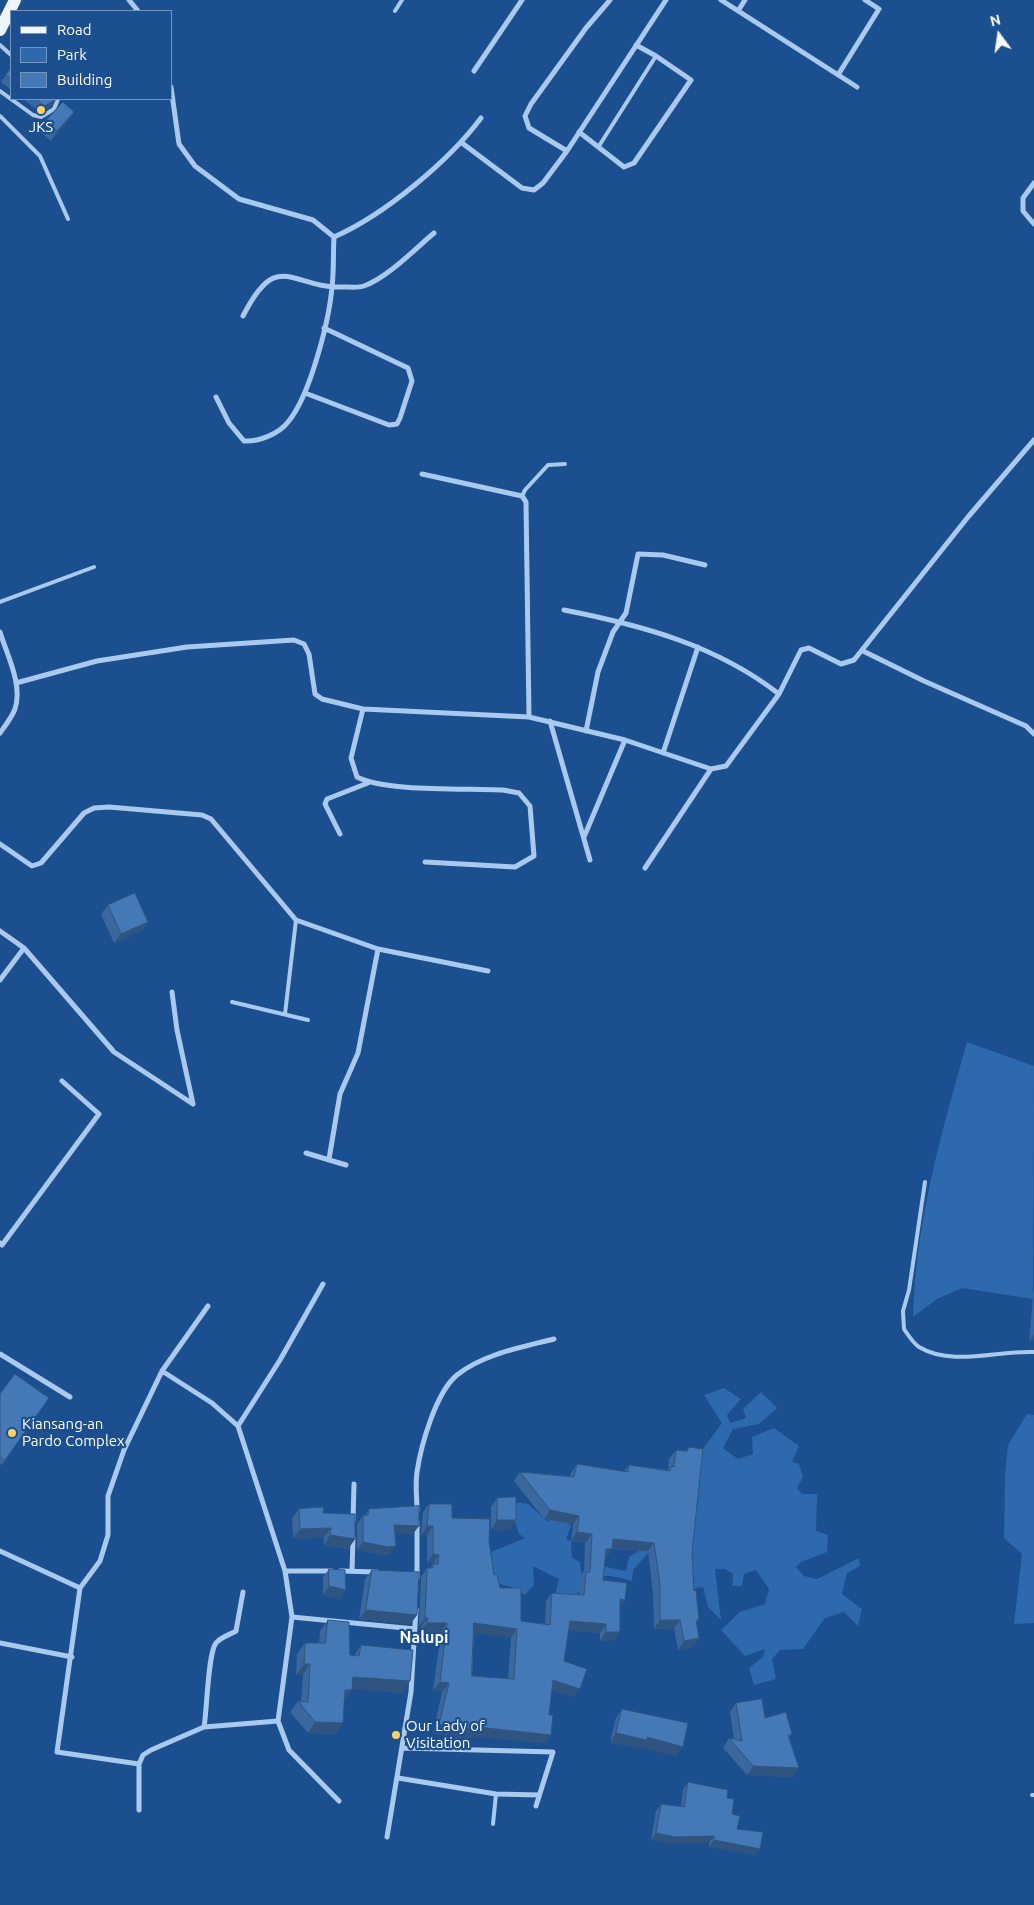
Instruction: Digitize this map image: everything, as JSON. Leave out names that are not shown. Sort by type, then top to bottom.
[{"type":"main road","points":[[0,30],[15,0]]},
{"type":"street","points":[[129,0],[137,10]]},
{"type":"street","points":[[474,71],[522,0]]},
{"type":"street","points":[[567,151],[529,128],[524,116],[586,28],[610,0]]},
{"type":"street","points":[[462,143],[522,188],[534,190],[543,183],[567,151],[666,0]]},
{"type":"street","points":[[721,0],[858,88]]},
{"type":"street","points":[[738,11],[745,0]]},
{"type":"street","points":[[838,75],[879,9],[865,0]]},
{"type":"street","points":[[579,132],[624,167],[634,163],[691,80],[636,45]]},
{"type":"street","points":[[172,93],[179,144],[195,166],[239,199],[312,220],[334,237]]},
{"type":"street","points":[[334,237],[360,226],[436,166],[462,143],[481,118]]},
{"type":"street","points":[[1034,183],[1023,198],[1023,211],[1034,224]]},
{"type":"street","points":[[242,316],[261,286],[271,277],[298,277],[332,288],[363,287],[381,276],[434,233]]},
{"type":"street","points":[[216,397],[234,429],[244,441],[254,442],[288,423],[305,393],[324,328],[332,288],[334,237]]},
{"type":"street","points":[[305,393],[389,425],[396,424],[400,418],[412,381],[408,368],[324,328]]},
{"type":"street","points":[[16,683],[97,661],[187,647],[294,640],[304,644],[309,654],[315,694],[322,699],[363,709],[529,717],[625,740],[711,769],[726,766],[779,694],[800,650],[809,648],[842,664],[854,660],[968,517],[1034,440]]},
{"type":"street","points":[[422,474],[522,496],[528,509],[529,717]]},
{"type":"street","points":[[586,731],[591,697],[606,646],[628,606],[638,554],[663,554],[705,565]]},
{"type":"street","points":[[564,610],[621,621],[698,647],[740,667],[779,694]]},
{"type":"street","points":[[0,632],[16,683],[14,710],[0,733]]},
{"type":"street","points":[[663,752],[698,647]]},
{"type":"street","points":[[862,651],[1026,726],[1034,734]]},
{"type":"street","points":[[363,709],[351,758],[357,777],[368,783]]},
{"type":"street","points":[[550,721],[590,860]]},
{"type":"street","points":[[584,838],[625,740]]},
{"type":"street","points":[[645,868],[711,769]]},
{"type":"street","points":[[340,834],[325,804],[328,799],[368,783],[503,790],[519,793],[530,806],[534,856],[524,864],[516,867],[425,862]]},
{"type":"street","points":[[0,844],[32,866],[42,864],[84,813],[94,808],[109,807],[202,815],[219,827],[296,920],[378,949],[488,971]]},
{"type":"street","points":[[0,931],[24,948],[114,1052],[193,1104],[177,1030],[172,992]]},
{"type":"street","points":[[0,980],[24,948]]},
{"type":"street","points":[[329,1159],[340,1094],[358,1053],[378,949]]},
{"type":"street","points":[[0,1243],[2,1245],[99,1114],[62,1081]]},
{"type":"street","points":[[306,1153],[346,1166]]},
{"type":"street","points":[[238,1426],[280,1360],[323,1284]]},
{"type":"street","points":[[139,1764],[57,1752],[72,1657],[80,1588],[100,1561],[108,1535],[108,1496],[124,1450],[162,1371],[208,1306]]},
{"type":"street","points":[[417,1582],[417,1473],[433,1414],[440,1396],[447,1385],[470,1366],[503,1353],[554,1338]]},
{"type":"street","points":[[0,1354],[70,1397]]},
{"type":"street","points":[[162,1371],[212,1403],[238,1426],[285,1571],[292,1616],[278,1721],[289,1750],[339,1801]]},
{"type":"street","points":[[352,1571],[354,1484]]},
{"type":"street","points":[[0,1551],[80,1588]]},
{"type":"street","points":[[285,1571],[380,1572]]},
{"type":"street","points":[[408,1572],[417,1572]]},
{"type":"street","points":[[204,1727],[208,1702],[210,1656],[215,1644],[236,1631],[243,1592]]},
{"type":"street","points":[[387,1837],[411,1692],[416,1601]]},
{"type":"street","points":[[292,1616],[415,1629]]},
{"type":"street","points":[[0,1643],[72,1657]]},
{"type":"street","points":[[139,1810],[139,1764],[143,1755],[204,1727],[278,1721]]},
{"type":"street","points":[[402,1748],[553,1752],[536,1806]]},
{"type":"street","points":[[398,1778],[496,1794],[540,1794]]},
{"type":"lane","points":[[395,11],[402,0]]},
{"type":"lane","points":[[0,45],[10,54]]},
{"type":"lane","points":[[599,146],[656,56]]},
{"type":"lane","points":[[11,100],[33,116],[41,117],[54,109],[58,100]]},
{"type":"lane","points":[[0,116],[40,156],[68,219]]},
{"type":"lane","points":[[522,496],[525,490],[548,465],[565,464]]},
{"type":"lane","points":[[0,602],[94,567]]},
{"type":"lane","points":[[285,1014],[296,920]]},
{"type":"lane","points":[[232,1002],[308,1020]]},
{"type":"lane","points":[[925,1182],[909,1290],[904,1311],[904,1329],[918,1346],[938,1354],[961,1356],[1034,1352]]},
{"type":"lane","points":[[493,1824],[496,1794]]},
{"type":"green space","points":[[967,1042],[1034,1066],[1033,1299],[962,1288],[937,1299],[913,1317],[919,1246],[931,1178]]},
{"type":"green space","points":[[724,1388],[741,1399],[727,1415],[730,1423],[746,1418],[743,1409],[761,1392],[777,1408],[759,1424],[733,1429],[723,1448],[738,1459],[753,1454],[752,1437],[774,1428],[799,1446],[792,1462],[799,1464],[803,1477],[797,1488],[802,1494],[817,1494],[816,1531],[828,1535],[827,1552],[801,1562],[796,1567],[804,1576],[817,1579],[859,1558],[860,1566],[847,1573],[842,1594],[862,1609],[858,1626],[844,1612],[825,1618],[803,1649],[780,1650],[772,1659],[776,1679],[754,1685],[749,1668],[763,1657],[765,1649],[745,1656],[721,1630],[740,1612],[765,1604],[769,1589],[756,1570],[744,1574],[742,1586],[732,1586],[733,1574],[725,1569],[715,1569],[721,1620],[708,1607],[703,1587],[693,1589],[691,1559],[697,1457],[722,1423],[704,1395]]},
{"type":"green space","points":[[1027,1414],[1034,1415],[1034,1623],[1014,1624],[1022,1554],[1004,1538],[1005,1474],[1008,1445]]},
{"type":"green space","points":[[514,1502],[528,1504],[548,1522],[553,1511],[562,1513],[571,1526],[566,1539],[571,1541],[572,1558],[580,1562],[581,1573],[592,1564],[626,1571],[629,1557],[644,1548],[650,1551],[633,1570],[632,1581],[611,1576],[597,1578],[585,1586],[570,1601],[555,1596],[559,1579],[533,1566],[534,1585],[525,1595],[511,1587],[486,1580],[489,1553],[525,1538],[519,1534],[510,1507]]},
{"type":"building","points":[[10,69],[10,78],[6,75]]},
{"type":"building","points":[[37,100],[54,100],[45,106]]},
{"type":"building","points":[[63,102],[74,112],[57,131],[46,121]]},
{"type":"building","points":[[135,893],[148,922],[121,934],[108,905]]},
{"type":"building","name":"Kiansang-an Pardo Complex","points":[[15,1374],[49,1398],[5,1460],[0,1457],[0,1394]]},
{"type":"building","points":[[689,1447],[703,1449],[692,1552],[694,1591],[696,1590],[699,1620],[696,1620],[699,1638],[684,1641],[680,1620],[660,1620],[660,1584],[654,1543],[613,1539],[612,1549],[606,1549],[603,1580],[627,1583],[625,1600],[620,1599],[620,1632],[606,1632],[606,1624],[570,1621],[564,1661],[587,1669],[580,1689],[553,1680],[549,1715],[553,1715],[551,1735],[486,1728],[465,1729],[439,1724],[449,1683],[440,1682],[447,1623],[427,1623],[428,1618],[425,1618],[427,1568],[433,1568],[433,1564],[438,1564],[439,1555],[433,1554],[433,1526],[427,1526],[429,1504],[452,1504],[452,1518],[490,1519],[489,1541],[494,1575],[497,1574],[500,1588],[521,1588],[521,1621],[550,1625],[552,1593],[584,1595],[586,1572],[590,1572],[592,1534],[577,1532],[579,1516],[550,1510],[520,1472],[574,1477],[577,1464],[628,1472],[629,1465],[670,1471],[671,1466],[674,1467],[676,1450],[687,1451]],"holes":[[[474,1623],[517,1629],[514,1679],[472,1676]]]},
{"type":"building","points":[[516,1497],[516,1520],[497,1520],[497,1498]]},
{"type":"building","points":[[419,1506],[419,1526],[394,1525],[396,1546],[388,1547],[363,1542],[363,1515],[368,1515],[369,1509]]},
{"type":"building","points":[[324,1507],[323,1513],[355,1514],[355,1539],[330,1535],[331,1528],[300,1529],[299,1509]]},
{"type":"building","points":[[329,1569],[345,1570],[346,1590],[329,1586]]},
{"type":"building","points":[[372,1570],[419,1572],[417,1615],[366,1610]]},
{"type":"building","points":[[328,1620],[349,1622],[350,1655],[359,1656],[361,1645],[413,1650],[410,1681],[353,1677],[352,1690],[345,1690],[343,1723],[315,1722],[298,1701],[308,1702],[310,1664],[304,1664],[305,1643],[325,1643]]},
{"type":"building","points":[[762,1699],[765,1718],[786,1712],[792,1734],[788,1735],[799,1768],[753,1766],[729,1738],[742,1741],[736,1703]]},
{"type":"building","points":[[622,1709],[688,1723],[683,1747],[647,1737],[647,1740],[616,1733]]},
{"type":"building","points":[[688,1782],[728,1790],[727,1798],[734,1799],[732,1814],[740,1816],[737,1829],[763,1832],[760,1849],[714,1840],[714,1836],[675,1837],[656,1833],[661,1804],[684,1807]]},
{"type":"place","name":"JKS","points":[[41,110]]},
{"type":"place","name":"Kiansang-an Pardo Complex","points":[[12,1433]]},
{"type":"place","name":"Our Lady of Visitation","points":[[396,1735]]},
{"type":"district","name":"Nalupi","points":[[424,1638]]}]
